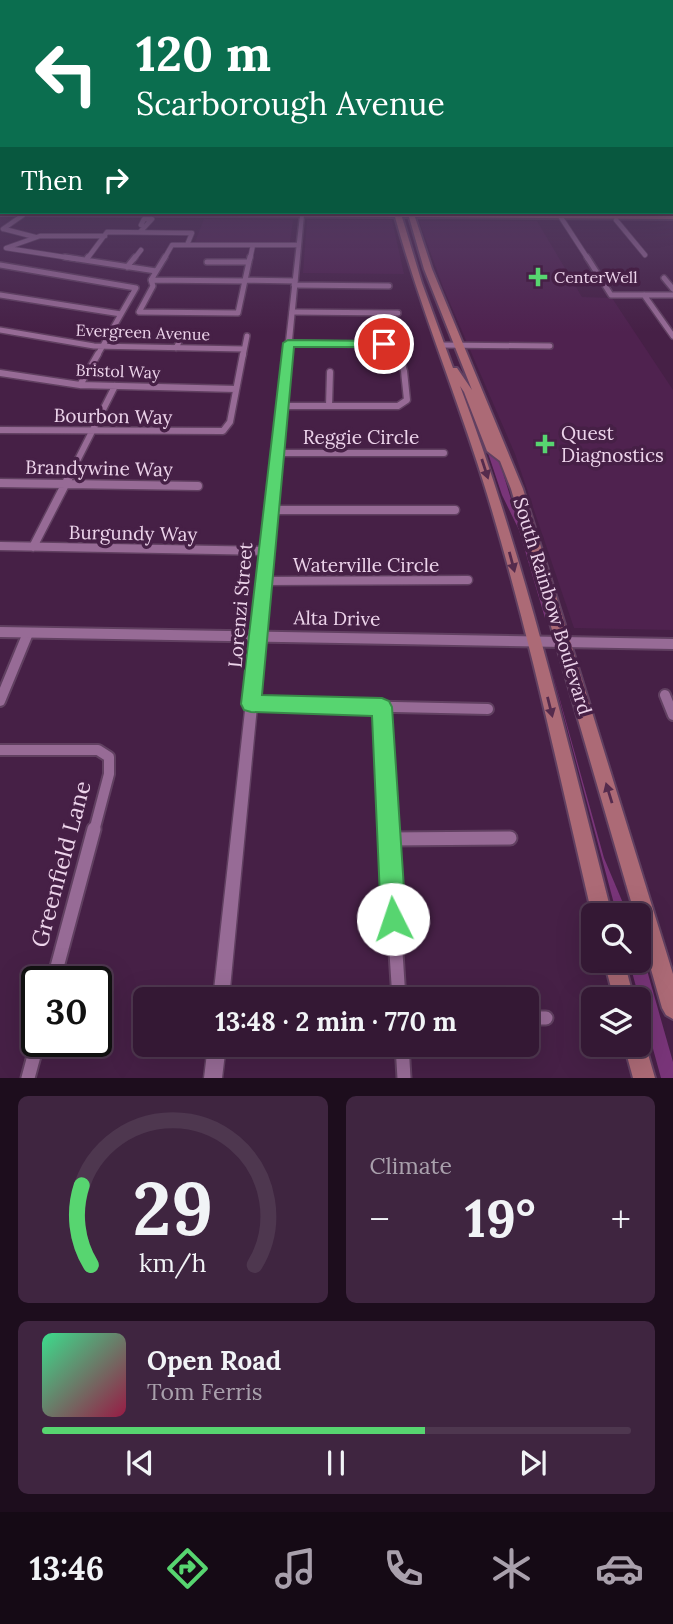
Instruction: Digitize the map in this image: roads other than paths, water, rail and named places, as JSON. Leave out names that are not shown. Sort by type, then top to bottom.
[{"type":"main road","name":"South Rainbow Boulevard","points":[[401,231],[494,496],[599,903]]},
{"type":"main road","name":"South Rainbow Boulevard","points":[[416,231],[440,299],[506,460],[564,642],[673,1008]]},
{"type":"main road","points":[[406,249],[415,254],[419,266],[428,268]]},
{"type":"main road","points":[[413,271],[422,274],[427,286],[440,299]]},
{"type":"main road","points":[[443,351],[469,391],[492,451],[506,460]]},
{"type":"main road","name":"Alta Drive","points":[[0,632],[673,644]]},
{"type":"main road","points":[[638,1057],[644,1078]]},
{"type":"street","points":[[12,231],[35,237],[105,236]]},
{"type":"street","name":"Lorenzi Street","points":[[222,987],[300,231]]},
{"type":"street","points":[[570,231],[611,295],[673,295]]},
{"type":"street","points":[[625,231],[645,255]]},
{"type":"street","points":[[86,260],[107,232],[192,233],[187,245]]},
{"type":"street","points":[[35,237],[6,248],[156,271]]},
{"type":"street","points":[[253,245],[237,313],[139,312],[153,286],[151,280],[172,245],[253,245],[298,245]]},
{"type":"street","points":[[127,267],[141,250]]},
{"type":"street","points":[[207,262],[249,262]]},
{"type":"street","points":[[0,265],[135,287],[80,385]]},
{"type":"street","points":[[664,278],[673,289]]},
{"type":"street","points":[[151,280],[262,280],[389,286]]},
{"type":"street","points":[[0,295],[121,314]]},
{"type":"street","points":[[644,295],[673,336]]},
{"type":"street","points":[[292,312],[398,313]]},
{"type":"street","points":[[664,324],[673,324]]},
{"type":"street","name":"Evergreen Avenue","points":[[0,330],[102,346],[244,349]]},
{"type":"street","points":[[176,348],[182,335]]},
{"type":"street","points":[[236,388],[247,336]]},
{"type":"street","points":[[282,406],[404,404],[407,400],[398,351],[393,345],[288,343]]},
{"type":"street","points":[[443,351],[460,346],[550,346]]},
{"type":"street","points":[[329,406],[330,372]]},
{"type":"street","name":"Bristol Way","points":[[0,373],[80,385],[236,388]]},
{"type":"street","points":[[33,547],[115,386]]},
{"type":"street","name":"Bourbon Way","points":[[0,430],[213,433],[225,430],[230,422],[236,388]]},
{"type":"street","name":"Reggie Circle","points":[[277,453],[444,453]]},
{"type":"street","name":"Brandywine Way","points":[[0,483],[198,486]]},
{"type":"street","points":[[271,510],[455,510]]},
{"type":"street","name":"Burgundy Way","points":[[0,546],[266,551]]},
{"type":"street","name":"Waterville Circle","points":[[264,581],[468,580]]},
{"type":"street","points":[[0,701],[28,632]]},
{"type":"street","points":[[665,695],[673,715]]},
{"type":"street","points":[[251,704],[488,709]]},
{"type":"street","points":[[382,707],[387,839],[398,987]]},
{"type":"street","name":"Greenfield Lane","points":[[0,750],[98,750],[109,757],[109,774],[57,966]]},
{"type":"street","points":[[387,839],[510,838]]},
{"type":"street","points":[[539,1018],[546,1018]]},
{"type":"street","points":[[28,1078],[34,1057]]},
{"type":"street","points":[[213,1078],[216,1057]]},
{"type":"street","points":[[403,1057],[404,1078]]},
{"type":"place","name":"CenterWell","points":[[538,277]]},
{"type":"place","name":"Quest Diagnostics","points":[[545,444]]}]
